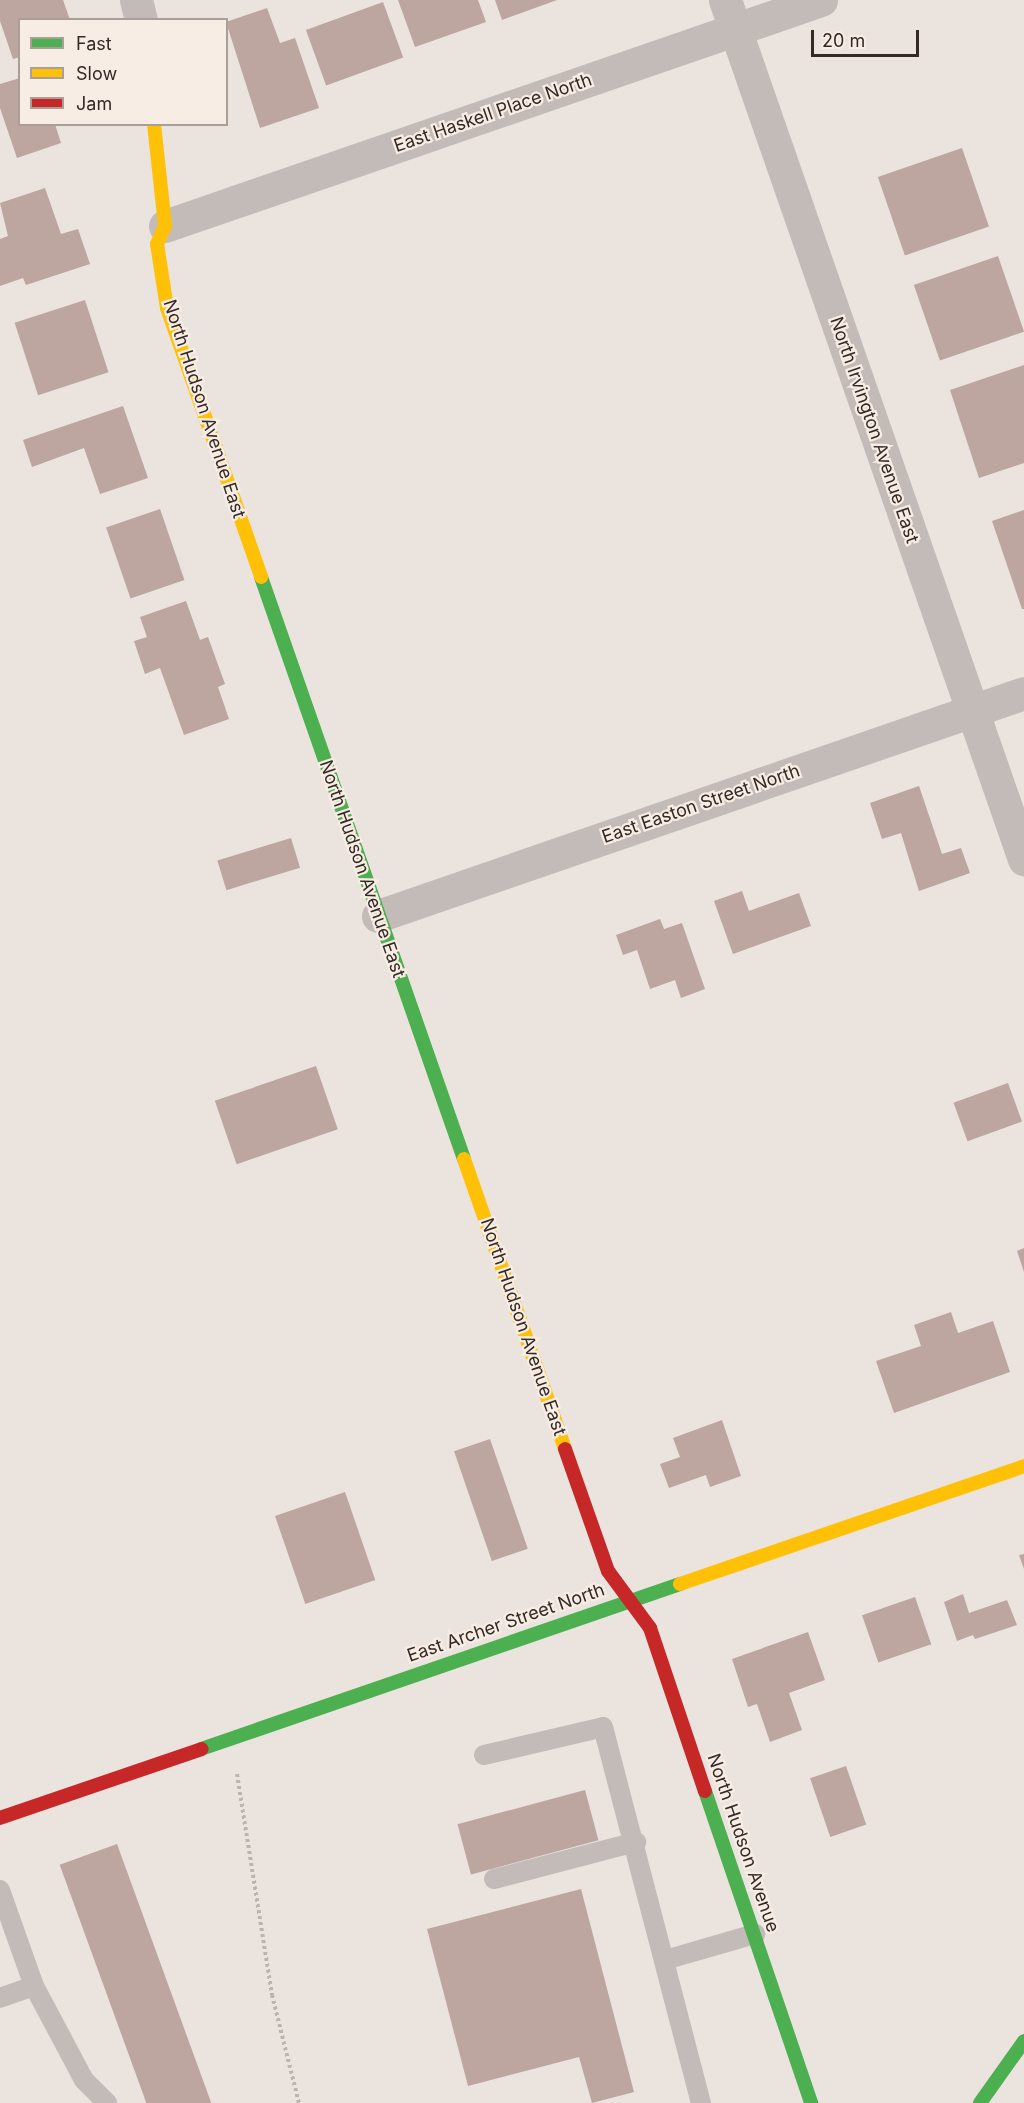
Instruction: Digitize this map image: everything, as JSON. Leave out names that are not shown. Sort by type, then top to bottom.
[{"type":"main road","name":"North Hudson Avenue East","points":[[154,126],[165,226],[157,244],[167,308],[609,1571],[630,1600]]},
{"type":"main road","name":"East Archer Street North","points":[[0,1818],[1024,1466]]},
{"type":"main road","name":"North Hudson Avenue","points":[[630,1600],[650,1628],[811,2103]]},
{"type":"main road","points":[[980,2103],[1024,2041]]},
{"type":"street","points":[[136,0],[140,18]]},
{"type":"street","name":"East Haskell Place North","points":[[165,226],[730,15],[821,0]]},
{"type":"street","name":"North Irvington Avenue East","points":[[730,15],[1024,859]]},
{"type":"street","name":"East Easton Street North","points":[[378,916],[1024,693]]},
{"type":"lane","points":[[484,1755],[603,1727],[636,1842],[701,2103]]},
{"type":"lane","points":[[494,1879],[636,1842]]},
{"type":"lane","points":[[0,1890],[34,1986],[84,2080],[107,2103]]},
{"type":"lane","points":[[665,1960],[755,1934]]},
{"type":"lane","points":[[0,1998],[34,1986]]},
{"type":"path","points":[[231,1738],[272,1995],[299,2103]]},
{"type":"building","points":[[0,0],[63,0],[69,18],[18,18],[18,58],[13,59],[0,21]]},
{"type":"building","points":[[398,0],[478,0],[486,22],[415,47]]},
{"type":"building","points":[[495,0],[557,0],[502,20]]},
{"type":"building","points":[[383,2],[403,57],[326,85],[306,30]]},
{"type":"building","points":[[267,8],[280,43],[295,38],[319,108],[260,128],[228,28],[228,21]]},
{"type":"building","points":[[18,79],[18,126],[56,126],[61,143],[17,158],[0,108],[0,84]]},
{"type":"building","points":[[962,148],[989,226],[905,255],[878,177]]},
{"type":"building","points":[[45,188],[61,234],[78,229],[90,264],[26,285],[23,278],[0,286],[0,239],[8,236],[0,203]]},
{"type":"building","points":[[998,256],[1024,332],[940,361],[914,285]]},
{"type":"building","points":[[85,300],[108,372],[38,395],[15,323]]},
{"type":"building","points":[[1024,365],[1024,463],[979,478],[950,390]]},
{"type":"building","points":[[123,406],[148,478],[100,494],[84,448],[32,467],[23,440]]},
{"type":"building","points":[[160,509],[184,580],[131,598],[106,528]]},
{"type":"building","points":[[1024,510],[1024,609],[1022,609],[992,521]]},
{"type":"building","points":[[186,601],[200,640],[208,637],[225,684],[218,687],[229,719],[184,735],[160,668],[145,674],[134,641],[147,637],[140,617]]},
{"type":"building","points":[[919,786],[942,854],[961,848],[970,873],[919,891],[901,833],[882,839],[870,803]]},
{"type":"building","points":[[291,838],[300,868],[226,890],[217,861]]},
{"type":"building","points":[[742,891],[749,911],[799,893],[811,926],[733,954],[714,901]]},
{"type":"building","points":[[660,919],[664,929],[682,923],[705,989],[681,998],[675,980],[650,989],[637,950],[623,955],[616,935]]},
{"type":"building","points":[[316,1066],[338,1129],[237,1164],[215,1101]]},
{"type":"building","points":[[1008,1083],[1022,1122],[968,1141],[953,1103]]},
{"type":"building","points":[[1024,1248],[1024,1272],[1017,1251]]},
{"type":"building","points":[[951,1312],[958,1333],[993,1321],[1010,1372],[894,1413],[876,1361],[921,1346],[914,1325]]},
{"type":"building","points":[[722,1420],[741,1476],[710,1487],[706,1475],[669,1488],[660,1464],[680,1457],[673,1438]]},
{"type":"building","points":[[490,1439],[528,1549],[492,1561],[454,1451]]},
{"type":"building","points":[[345,1492],[375,1580],[305,1604],[275,1516]]},
{"type":"building","points":[[1024,1554],[1024,1569],[1019,1555]]},
{"type":"building","points":[[963,1594],[969,1613],[1007,1600],[1017,1625],[975,1639],[973,1635],[957,1641],[944,1602]]},
{"type":"building","points":[[915,1597],[931,1644],[878,1663],[862,1615]]},
{"type":"building","points":[[808,1632],[825,1680],[789,1693],[802,1730],[770,1742],[757,1704],[748,1707],[732,1659]]},
{"type":"building","points":[[846,1766],[866,1825],[830,1837],[810,1778]]},
{"type":"building","points":[[585,1790],[598,1840],[471,1874],[457,1824]]},
{"type":"building","points":[[117,1844],[211,2103],[146,2103],[60,1865]]},
{"type":"building","points":[[581,1889],[634,2092],[592,2103],[579,2057],[468,2086],[427,1929]]},
{"type":"traffic: fast","points":[[261,577],[464,1159]]},
{"type":"traffic: fast","points":[[201,1749],[680,1584]]},
{"type":"traffic: fast","points":[[705,1791],[811,2103]]},
{"type":"traffic: fast","points":[[980,2103],[1024,2041]]},
{"type":"traffic: slow","points":[[154,126],[165,226],[157,244],[167,308],[261,577]]},
{"type":"traffic: slow","points":[[464,1159],[565,1449]]},
{"type":"traffic: slow","points":[[680,1584],[1024,1466]]},
{"type":"traffic: jam","points":[[565,1449],[608,1571],[650,1628],[705,1791]]},
{"type":"traffic: jam","points":[[0,1818],[201,1749]]}]
